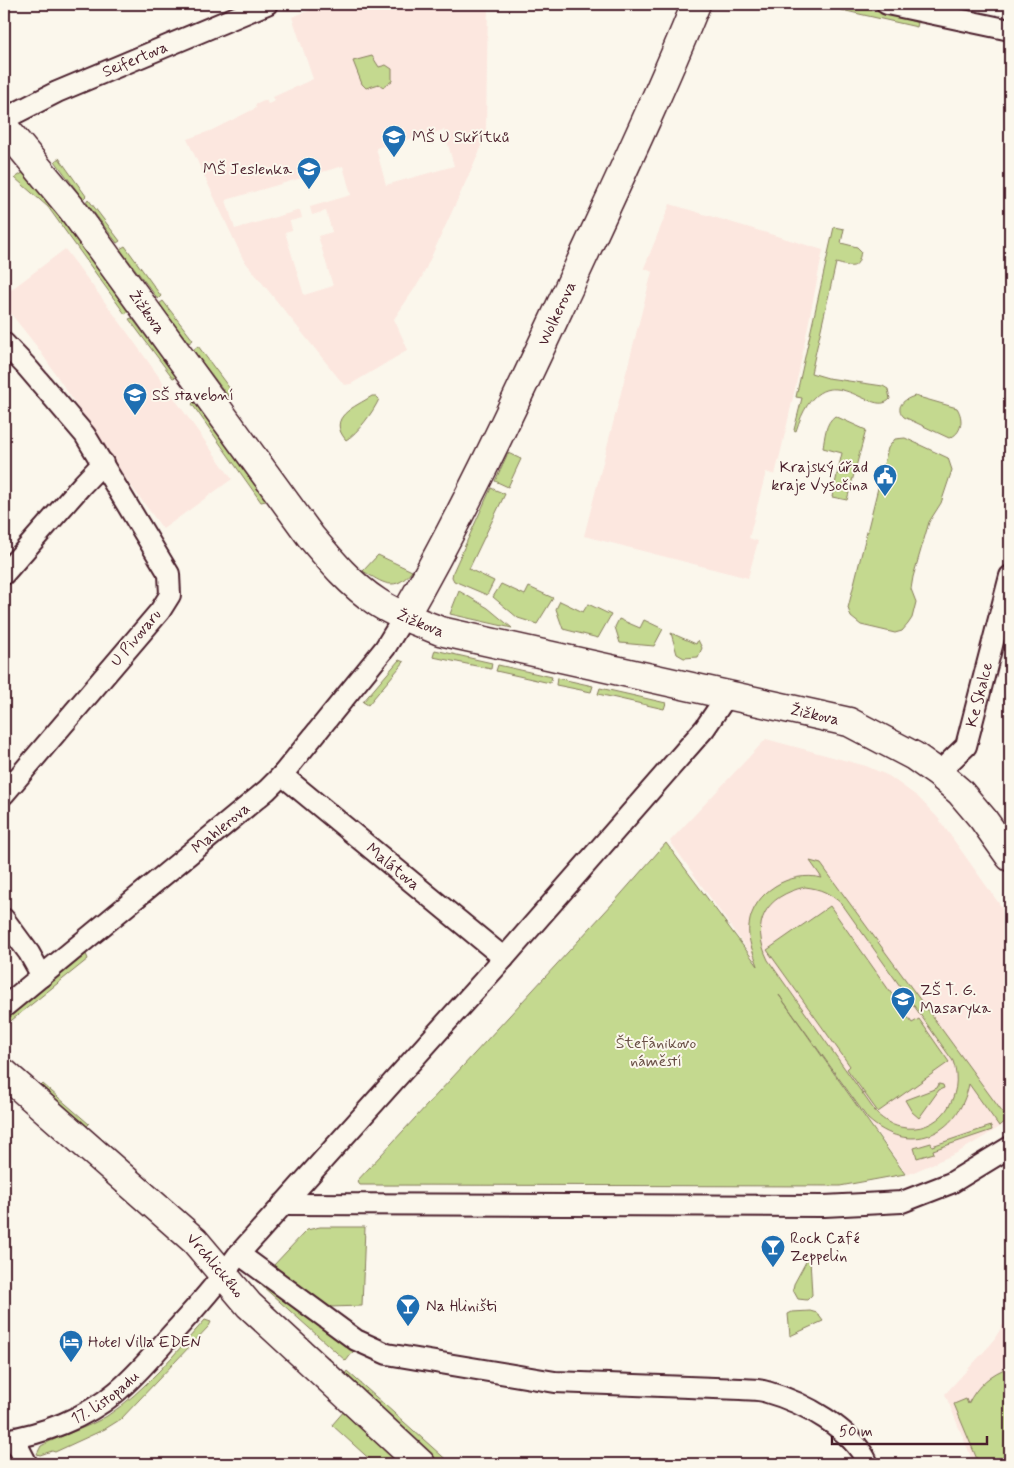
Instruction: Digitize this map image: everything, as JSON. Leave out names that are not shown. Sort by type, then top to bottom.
[{"type":"main road","name":"Wolkerova","points":[[404,617],[440,553],[515,403],[626,164],[696,4]]},
{"type":"main road","name":"Žižkova","points":[[4,127],[72,209],[311,537],[349,580],[377,602],[404,617],[440,631],[849,722],[914,756],[938,773],[960,792],[983,819],[1010,857]]},
{"type":"main road","name":"Vrchlického","points":[[4,1074],[195,1241],[232,1264],[249,1305],[421,1464]]},
{"type":"street","name":"Seifertova","points":[[4,119],[56,92],[267,4]]},
{"type":"street","points":[[888,4],[1010,30]]},
{"type":"street","name":"U Pivovaru","points":[[4,343],[85,435],[169,574],[170,596],[160,611],[4,794]]},
{"type":"street","points":[[4,574],[82,485],[103,464]]},
{"type":"street","name":"Ke Skalce","points":[[938,773],[966,746],[1010,576]]},
{"type":"street","name":"Mahlerova","points":[[4,1007],[267,790],[282,775],[385,648],[404,617]]},
{"type":"street","points":[[728,694],[705,728],[232,1264],[356,1340],[387,1354],[555,1382],[766,1391],[787,1399],[827,1420],[846,1434],[864,1456],[868,1464]]},
{"type":"street","name":"Malátova","points":[[282,775],[504,958]]},
{"type":"street","points":[[4,919],[29,953],[42,976]]},
{"type":"street","points":[[284,1204],[831,1206],[902,1202],[951,1183],[1010,1147]]},
{"type":"street","name":"17. listopadu","points":[[9,1439],[73,1419],[115,1393],[146,1362],[232,1264]]},
{"type":"street","points":[[9,1439],[27,1464]]},
{"type":"shaded area","points":[[326,4],[488,4],[486,129],[479,153],[421,279],[394,319],[408,350],[351,384],[344,385],[243,259],[187,139],[210,131],[256,108],[255,105],[266,100],[268,104],[275,101],[273,97],[313,79],[292,17]],"holes":[[[444,130],[454,166],[386,185],[376,148]],[[343,166],[351,195],[310,207],[312,215],[326,211],[332,232],[318,236],[333,286],[304,295],[285,232],[292,230],[290,221],[302,218],[300,210],[235,229],[226,200]]]},
{"type":"shaded area","points":[[670,204],[823,250],[799,371],[775,475],[766,472],[749,538],[758,541],[748,578],[584,536],[652,272],[644,268]]},
{"type":"shaded area","name":"SŠ stavební","points":[[65,249],[232,479],[163,529],[123,475],[38,348],[4,305],[4,295]]},
{"type":"shaded area","name":"ZŠ T. G. Masaryka","points":[[766,739],[866,766],[889,776],[918,797],[938,818],[1010,919],[1010,1121],[957,1153],[907,1175],[670,841]]},
{"type":"shaded area","points":[[1010,1314],[1010,1464],[974,1464],[945,1394],[991,1344]]},
{"type":"green space","points":[[815,4],[867,9],[918,23],[917,27]]},
{"type":"green space","points":[[372,56],[379,67],[386,65],[392,69],[392,81],[383,87],[379,84],[366,88],[362,84],[353,61]]},
{"type":"green space","points":[[59,158],[86,196],[83,199],[55,161]]},
{"type":"green space","points":[[24,172],[57,212],[128,312],[125,314],[48,207],[15,178]]},
{"type":"green space","points":[[88,199],[120,241],[117,243],[86,202]]},
{"type":"green space","points":[[834,227],[844,229],[841,243],[857,247],[861,251],[856,265],[846,266],[836,263],[811,373],[828,378],[883,386],[888,389],[890,399],[882,403],[871,401],[846,391],[833,389],[819,393],[807,406],[796,431],[794,430],[802,398],[796,397]]},
{"type":"green space","points":[[125,246],[161,296],[158,299],[120,249]]},
{"type":"green space","points":[[163,301],[193,340],[189,343],[159,304]]},
{"type":"green space","points":[[132,318],[176,377],[173,378],[129,319]]},
{"type":"green space","points":[[198,346],[233,393],[228,396],[193,350]]},
{"type":"green space","points":[[372,396],[376,396],[379,399],[373,410],[360,428],[346,440],[339,425],[341,419],[351,409]]},
{"type":"green space","points":[[915,396],[957,408],[961,421],[957,433],[949,438],[904,417],[900,407],[904,401]]},
{"type":"green space","points":[[194,402],[266,501],[261,502],[192,404]]},
{"type":"green space","points":[[835,416],[866,430],[847,500],[832,497],[842,453],[823,448],[827,426]]},
{"type":"green space","points":[[905,438],[948,458],[952,470],[941,503],[929,522],[913,577],[911,589],[916,602],[912,618],[902,631],[895,633],[861,625],[851,617],[848,608],[888,448],[895,439]]},
{"type":"green space","points":[[508,453],[521,459],[508,487],[495,481]]},
{"type":"green space","points":[[491,488],[505,494],[469,569],[494,581],[487,595],[454,581],[452,577]]},
{"type":"green space","points":[[378,555],[412,571],[400,582],[389,584],[383,582],[363,571]]},
{"type":"green space","points":[[501,584],[525,595],[529,587],[553,598],[537,624],[518,618],[493,597]]},
{"type":"green space","points":[[459,591],[488,608],[512,628],[450,614]]},
{"type":"green space","points":[[560,601],[583,612],[588,604],[611,615],[598,638],[563,629],[556,609]]},
{"type":"green space","points":[[619,619],[640,628],[644,620],[663,629],[654,646],[620,643],[615,627]]},
{"type":"green space","points":[[671,633],[696,644],[698,640],[702,648],[698,657],[684,658],[677,654]]},
{"type":"green space","points":[[435,650],[492,663],[491,669],[433,657]]},
{"type":"green space","points":[[399,660],[404,662],[368,705],[363,702]]},
{"type":"green space","points":[[498,665],[552,677],[550,683],[496,671]]},
{"type":"green space","points":[[557,678],[593,686],[591,692],[556,685]]},
{"type":"green space","points":[[600,688],[666,703],[664,709],[598,694]]},
{"type":"green space","name":"Štefánikovo náměstí","points":[[666,843],[758,966],[751,947],[749,925],[752,913],[758,903],[775,886],[786,881],[810,876],[822,878],[810,861],[821,864],[1008,1120],[999,1126],[969,1084],[963,1102],[954,1117],[943,1128],[930,1135],[915,1138],[900,1136],[884,1130],[868,1119],[779,995],[905,1174],[840,1186],[360,1185],[357,1181]],"holes":[[[805,887],[825,892],[842,904],[953,1061],[956,1087],[952,1100],[946,1110],[927,1125],[914,1128],[900,1127],[888,1122],[877,1114],[768,960],[761,934],[761,923],[765,913],[771,904],[791,891]]]},
{"type":"green space","points":[[830,906],[912,1023],[919,1019],[949,1062],[878,1112],[847,1069],[850,1066],[767,950]]},
{"type":"green space","points":[[86,954],[88,959],[7,1024],[5,1020]]},
{"type":"green space","points":[[43,1084],[89,1124],[86,1127],[40,1087]]},
{"type":"green space","points":[[939,1084],[943,1085],[944,1088],[939,1090],[919,1118],[912,1112],[905,1100],[937,1088]]},
{"type":"green space","points":[[991,1126],[992,1130],[933,1150],[934,1153],[917,1158],[914,1148],[931,1143],[932,1146]]},
{"type":"green space","points":[[320,1227],[365,1227],[362,1306],[329,1307],[273,1266],[307,1230]]},
{"type":"green space","points":[[808,1258],[810,1259],[812,1295],[807,1300],[798,1299],[793,1290],[794,1284]]},
{"type":"green space","points":[[264,1283],[355,1349],[346,1361],[261,1285]]},
{"type":"green space","points":[[810,1311],[817,1313],[823,1321],[790,1336],[788,1314]]},
{"type":"green space","points":[[205,1320],[211,1322],[209,1326],[121,1419],[105,1429],[55,1452],[37,1454],[41,1446],[99,1421],[121,1406],[159,1371]]},
{"type":"green space","points":[[1010,1367],[1010,1464],[979,1464],[954,1404],[966,1399],[968,1404],[985,1381]]},
{"type":"green space","points":[[347,1371],[451,1464],[437,1464],[343,1377]]},
{"type":"green space","points":[[345,1410],[403,1464],[375,1464],[332,1425]]},
{"type":"place","name":"MŠ U Skřítků","points":[[394,158]]},
{"type":"place","name":"MŠ Jeslenka","points":[[309,190]]},
{"type":"place","name":"SŠ stavební","points":[[135,416]]},
{"type":"place","name":"Krajský úřad kraje Vysočina","points":[[885,497]]},
{"type":"place","name":"ZŠ T. G. Masaryka","points":[[903,1020]]},
{"type":"place","name":"Rock Café Zeppelin","points":[[773,1268]]},
{"type":"place","name":"Na Hliništi","points":[[408,1327]]},
{"type":"place","name":"Hotel Villa EDEN","points":[[71,1363]]}]
